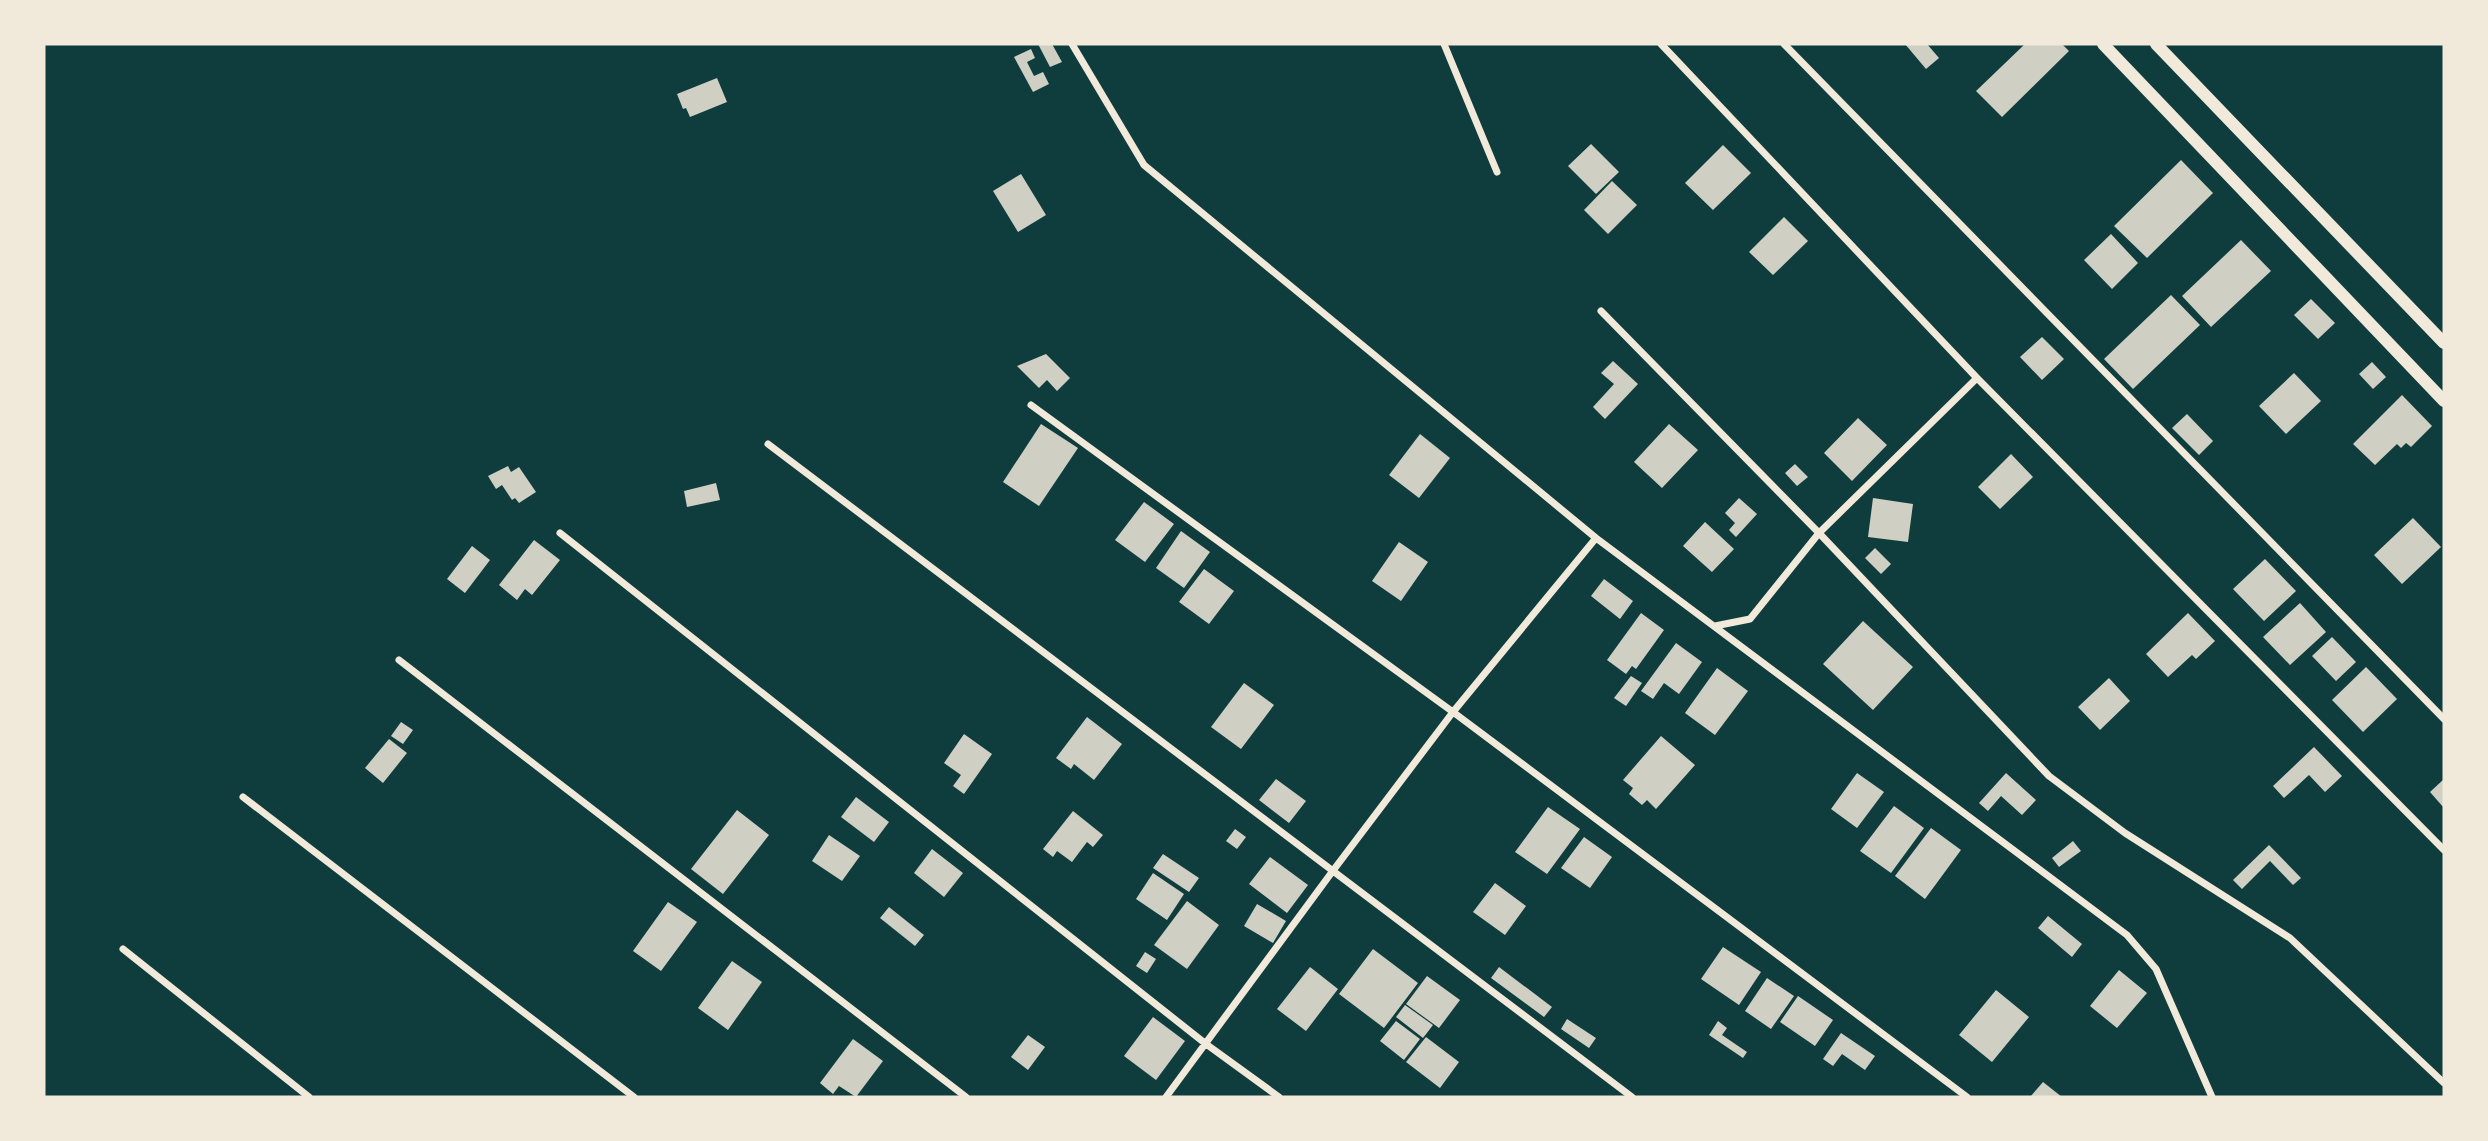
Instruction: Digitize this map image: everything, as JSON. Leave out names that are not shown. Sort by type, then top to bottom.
[{"type":"street","points":[[1072,44],[1144,165],[1596,538],[2127,935],[2156,970],[2212,1097]]},
{"type":"street","points":[[1444,44],[1497,172]]},
{"type":"street","points":[[1661,44],[1977,378],[2444,850]]},
{"type":"street","points":[[1784,44],[2444,719]]},
{"type":"street","points":[[2103,44],[2444,401]]},
{"type":"street","points":[[2156,44],[2444,343]]},
{"type":"street","points":[[1601,311],[1819,533],[2049,776],[2125,833],[2290,938],[2444,1083]]},
{"type":"street","points":[[1715,626],[1750,619],[1819,533],[1977,378]]},
{"type":"street","points":[[1031,405],[1454,712],[1967,1097]]},
{"type":"street","points":[[768,444],[1632,1097]]},
{"type":"street","points":[[560,533],[1206,1044],[1279,1097]]},
{"type":"street","points":[[1166,1097],[1454,712],[1596,538]]},
{"type":"street","points":[[399,660],[966,1097]]},
{"type":"street","points":[[243,797],[634,1097]]},
{"type":"street","points":[[122,949],[309,1097]]},
{"type":"building","points":[[1038,44],[1052,44],[1062,62],[1050,67]]},
{"type":"building","points":[[1905,44],[1927,44],[1939,58],[1926,69]]},
{"type":"building","points":[[2025,44],[2062,44],[2069,51],[2002,117],[1976,91]]},
{"type":"building","points":[[1031,49],[1035,58],[1027,62],[1034,76],[1043,72],[1049,84],[1033,92],[1014,57]]},
{"type":"building","points":[[717,78],[727,102],[690,117],[686,108],[683,109],[677,94]]},
{"type":"building","points":[[1591,144],[1619,172],[1596,194],[1568,166]]},
{"type":"building","points":[[1723,145],[1751,173],[1713,210],[1685,183]]},
{"type":"building","points":[[2181,160],[2213,193],[2147,258],[2114,226]]},
{"type":"building","points":[[1021,174],[1046,215],[1018,232],[993,191]]},
{"type":"building","points":[[1612,181],[1637,205],[1608,234],[1584,210]]},
{"type":"building","points":[[1784,217],[1808,241],[1773,275],[1749,252]]},
{"type":"building","points":[[2111,234],[2138,263],[2112,289],[2084,260]]},
{"type":"building","points":[[2241,240],[2271,271],[2211,327],[2182,296]]},
{"type":"building","points":[[2171,295],[2200,325],[2133,389],[2104,359]]},
{"type":"building","points":[[2311,299],[2335,323],[2318,339],[2294,315]]},
{"type":"building","points":[[2042,337],[2064,359],[2042,380],[2020,357]]},
{"type":"building","points":[[1046,354],[1070,378],[1057,391],[1047,380],[1039,388],[1017,366]]},
{"type":"building","points":[[1613,361],[1638,384],[1605,419],[1593,407],[1614,384],[1601,373]]},
{"type":"building","points":[[2372,362],[2386,377],[2373,389],[2359,374]]},
{"type":"building","points":[[2294,373],[2321,401],[2286,434],[2259,406]]},
{"type":"building","points":[[2402,395],[2432,426],[2411,447],[2406,443],[2401,448],[2397,444],[2375,465],[2353,444]]},
{"type":"building","points":[[2187,414],[2213,441],[2199,455],[2172,428]]},
{"type":"building","points":[[1858,418],[1887,445],[1852,481],[1824,453]]},
{"type":"building","points":[[1041,424],[1078,448],[1039,506],[1003,482]]},
{"type":"building","points":[[1669,424],[1698,450],[1662,488],[1634,462]]},
{"type":"building","points":[[1420,434],[1450,458],[1419,498],[1389,475]]},
{"type":"building","points":[[2011,454],[2033,477],[2000,509],[1978,487]]},
{"type":"building","points":[[1795,464],[1808,477],[1797,486],[1785,473]]},
{"type":"building","points":[[508,466],[511,472],[519,467],[536,492],[519,503],[515,498],[512,500],[502,485],[496,489],[488,476]]},
{"type":"building","points":[[716,483],[720,500],[687,507],[684,491]]},
{"type":"building","points":[[1739,498],[1757,514],[1736,537],[1729,530],[1735,523],[1725,513]]},
{"type":"building","points":[[1873,498],[1913,504],[1908,542],[1868,537]]},
{"type":"building","points":[[1144,502],[1174,524],[1145,562],[1115,540]]},
{"type":"building","points":[[2413,518],[2441,547],[2402,584],[2374,555]]},
{"type":"building","points":[[1705,522],[1734,549],[1712,572],[1683,546]]},
{"type":"building","points":[[1181,531],[1210,552],[1184,588],[1156,568]]},
{"type":"building","points":[[534,540],[560,560],[532,595],[525,589],[517,600],[499,585]]},
{"type":"building","points":[[1399,542],[1428,562],[1401,601],[1372,581]]},
{"type":"building","points":[[472,546],[490,560],[465,593],[447,579]]},
{"type":"building","points":[[1875,548],[1891,564],[1881,574],[1865,558]]},
{"type":"building","points":[[2265,559],[2296,591],[2264,621],[2233,589]]},
{"type":"building","points":[[1204,569],[1234,591],[1209,624],[1179,602]]},
{"type":"building","points":[[1604,579],[1633,601],[1620,619],[1591,596]]},
{"type":"building","points":[[2300,603],[2326,632],[2290,665],[2263,637]]},
{"type":"building","points":[[1641,613],[1664,630],[1636,669],[1632,666],[1626,674],[1607,660]]},
{"type":"building","points":[[2188,613],[2215,641],[2196,659],[2192,655],[2168,677],[2146,654]]},
{"type":"building","points":[[1863,621],[1913,667],[1873,710],[1823,664]]},
{"type":"building","points":[[2332,637],[2356,662],[2336,681],[2312,656]]},
{"type":"building","points":[[1676,643],[1702,662],[1679,694],[1664,683],[1653,699],[1641,691]]},
{"type":"building","points":[[2366,667],[2397,699],[2363,732],[2332,700]]},
{"type":"building","points":[[1717,668],[1748,691],[1715,735],[1685,713]]},
{"type":"building","points":[[1631,676],[1642,683],[1626,706],[1614,698]]},
{"type":"building","points":[[2109,678],[2130,701],[2100,730],[2078,707]]},
{"type":"building","points":[[1244,683],[1274,705],[1241,749],[1211,727]]},
{"type":"building","points":[[1087,717],[1122,744],[1094,780],[1074,764],[1071,769],[1056,758]]},
{"type":"building","points":[[401,722],[413,730],[403,744],[391,736]]},
{"type":"building","points":[[964,734],[992,754],[964,794],[953,786],[961,775],[944,763]]},
{"type":"building","points":[[1661,736],[1695,765],[1656,809],[1647,800],[1642,805],[1629,794],[1633,788],[1623,780]]},
{"type":"building","points":[[389,739],[407,753],[383,783],[365,768]]},
{"type":"building","points":[[2314,747],[2342,776],[2325,792],[2309,775],[2284,798],[2273,786]]},
{"type":"building","points":[[1857,773],[1884,792],[1857,828],[1831,809]]},
{"type":"building","points":[[2006,773],[2036,800],[2022,815],[2001,796],[1988,811],[1979,803]]},
{"type":"building","points":[[1276,779],[1306,801],[1289,823],[1259,800]]},
{"type":"building","points":[[2444,779],[2444,808],[2430,792]]},
{"type":"building","points":[[856,797],[889,822],[874,842],[841,817]]},
{"type":"building","points":[[1894,806],[1924,828],[1891,873],[1860,851]]},
{"type":"building","points":[[1548,807],[1580,829],[1547,874],[1515,852]]},
{"type":"building","points":[[737,810],[769,835],[723,894],[691,869]]},
{"type":"building","points":[[1073,811],[1103,835],[1093,847],[1087,842],[1072,862],[1057,851],[1053,857],[1043,849]]},
{"type":"building","points":[[1931,828],[1961,850],[1925,899],[1895,876]]},
{"type":"building","points":[[1235,829],[1246,837],[1237,849],[1226,841]]},
{"type":"building","points":[[829,835],[860,856],[842,881],[812,861]]},
{"type":"building","points":[[1584,837],[1612,857],[1590,888],[1561,868]]},
{"type":"building","points":[[2073,841],[2081,851],[2059,867],[2052,858]]},
{"type":"building","points":[[2269,845],[2301,878],[2293,885],[2270,861],[2242,889],[2233,880]]},
{"type":"building","points":[[932,849],[963,873],[944,897],[914,873]]},
{"type":"building","points":[[1163,854],[1199,878],[1189,892],[1153,868]]},
{"type":"building","points":[[1270,857],[1308,885],[1287,913],[1249,884]]},
{"type":"building","points":[[1153,873],[1184,894],[1167,920],[1136,899]]},
{"type":"building","points":[[1495,883],[1526,906],[1505,935],[1473,912]]},
{"type":"building","points":[[1187,901],[1219,925],[1187,969],[1154,945]]},
{"type":"building","points":[[668,902],[697,922],[661,971],[633,951]]},
{"type":"building","points":[[1257,904],[1286,921],[1273,943],[1244,926]]},
{"type":"building","points":[[889,907],[924,935],[915,946],[880,918]]},
{"type":"building","points":[[2048,916],[2082,944],[2072,957],[2038,928]]},
{"type":"building","points":[[1723,947],[1761,972],[1739,1005],[1701,979]]},
{"type":"building","points":[[1373,949],[1418,983],[1384,1028],[1339,994]]},
{"type":"building","points":[[1145,952],[1156,959],[1147,973],[1136,966]]},
{"type":"building","points":[[732,961],[762,982],[728,1030],[698,1008]]},
{"type":"building","points":[[1310,967],[1338,989],[1306,1031],[1277,1009]]},
{"type":"building","points":[[1499,967],[1552,1007],[1544,1017],[1491,978]]},
{"type":"building","points":[[2119,970],[2147,993],[2117,1028],[2090,1006]]},
{"type":"building","points":[[1427,976],[1460,1000],[1439,1028],[1406,1004]]},
{"type":"building","points":[[1767,978],[1794,996],[1771,1029],[1745,1011]]},
{"type":"building","points":[[1996,990],[2029,1017],[1992,1062],[1959,1035]]},
{"type":"building","points":[[1798,996],[1833,1020],[1815,1046],[1780,1022]]},
{"type":"building","points":[[1405,1005],[1433,1025],[1423,1038],[1396,1017]]},
{"type":"building","points":[[1153,1017],[1185,1041],[1156,1080],[1124,1056]]},
{"type":"building","points":[[1567,1019],[1596,1038],[1589,1048],[1561,1029]]},
{"type":"building","points":[[1396,1021],[1420,1039],[1404,1060],[1380,1041]]},
{"type":"building","points":[[1718,1021],[1727,1028],[1722,1035],[1747,1052],[1743,1058],[1709,1035]]},
{"type":"building","points":[[1841,1033],[1875,1056],[1865,1070],[1842,1054],[1833,1066],[1823,1059]]},
{"type":"building","points":[[1028,1035],[1045,1047],[1028,1070],[1011,1057]]},
{"type":"building","points":[[1426,1037],[1459,1062],[1440,1088],[1406,1062]]},
{"type":"building","points":[[853,1039],[883,1061],[856,1097],[839,1086],[833,1094],[820,1083]]},
{"type":"building","points":[[2043,1082],[2062,1097],[2030,1097]]}]
